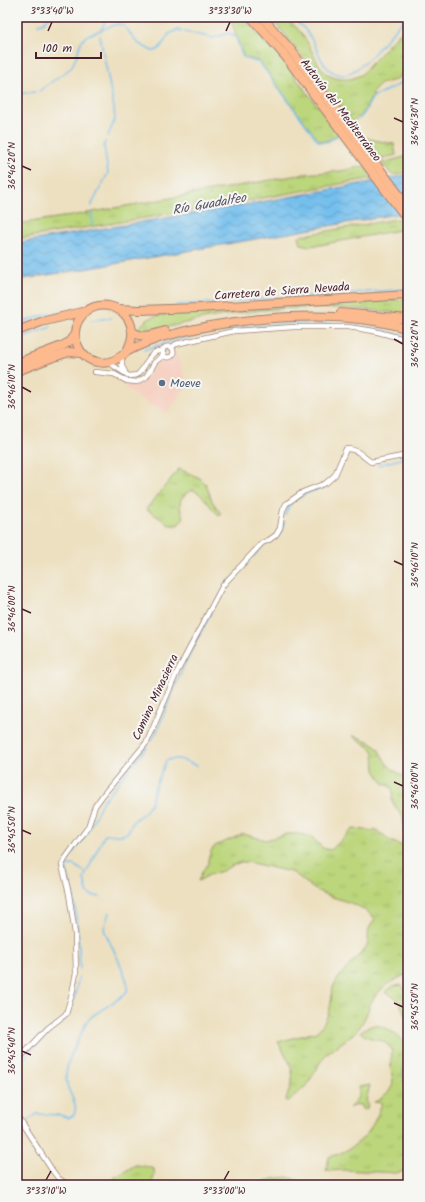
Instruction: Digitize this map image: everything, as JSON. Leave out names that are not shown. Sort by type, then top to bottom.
[{"type":"highway","name":"Autovía del Mediterráneo","points":[[251,17],[340,122],[408,207]]},
{"type":"highway","name":"Autovía del Mediterráneo","points":[[262,17],[291,50],[408,220]]},
{"type":"highway","name":"Carretera de Sierra Nevada","points":[[118,309],[158,310],[408,295]]},
{"type":"highway","points":[[17,331],[42,322],[61,318],[103,305],[118,309],[125,315],[131,327],[140,336],[145,337],[217,320],[263,314],[338,312],[408,319]]},
{"type":"highway","name":"Carretera de Sierra Nevada","points":[[131,327],[136,314],[158,310]]},
{"type":"highway","points":[[17,363],[69,342],[80,318],[86,311]]},
{"type":"highway","points":[[61,318],[69,319],[75,330],[77,344],[81,353],[89,359],[98,362],[108,362],[141,344],[162,337],[223,324],[258,320],[308,317],[346,318],[376,322],[408,329]]},
{"type":"highway","points":[[124,354],[132,340],[131,327]]},
{"type":"highway","points":[[17,371],[48,358],[69,352],[81,353]]},
{"type":"street","points":[[172,348],[176,344],[234,331],[294,327],[348,327],[380,332],[408,340]]},
{"type":"street","points":[[95,372],[114,374],[127,382],[137,382],[146,377],[155,362],[164,353],[166,347],[172,348]]},
{"type":"street","points":[[108,362],[129,376],[137,375],[144,369],[155,352],[161,350],[167,357],[172,356],[174,351],[172,348]]},
{"type":"street","points":[[124,354],[122,366],[126,374]]},
{"type":"street","name":"Camino Minasierra","points":[[17,1061],[48,1028],[66,1014],[72,994],[76,973],[74,934],[69,894],[62,865],[88,827],[95,806],[148,742],[177,672],[222,585],[262,543],[276,535],[280,528],[286,504],[302,492],[326,483],[335,475],[346,449],[359,453],[371,462],[408,455]]},
{"type":"street","points":[[17,1116],[52,1170],[58,1178],[68,1185]]},
{"type":"shaded area","name":"Moeve","points":[[177,355],[188,384],[167,413],[141,400],[116,379],[128,384],[142,382],[156,363],[163,358],[170,360]]},
{"type":"green space","points":[[230,17],[243,17],[278,55],[339,133],[327,141],[317,139],[260,62],[243,56]]},
{"type":"green space","points":[[269,17],[284,17],[300,31],[317,62],[327,74],[341,79],[357,77],[362,74],[400,32],[408,42],[408,56],[404,71],[399,78],[378,87],[372,93],[374,96],[371,98],[363,114],[352,122],[282,31]]},
{"type":"green space","points":[[359,132],[369,139],[394,144],[396,155],[380,159]]},
{"type":"green space","points":[[408,156],[408,172],[392,175],[382,163]]},
{"type":"green space","points":[[364,166],[373,178],[224,205],[17,239],[17,224],[76,215],[304,174],[341,171]]},
{"type":"green space","points":[[402,218],[404,229],[320,245],[309,246],[301,244],[299,236]]},
{"type":"green space","points":[[408,299],[408,315],[357,309],[291,308],[216,317],[146,333],[141,333],[138,329],[142,324],[151,318],[164,314]]},
{"type":"green space","points":[[179,469],[200,478],[206,484],[212,501],[221,514],[219,515],[201,495],[193,490],[188,492],[182,498],[180,508],[184,517],[178,525],[170,525],[146,509]]},
{"type":"green space","points":[[353,736],[365,740],[375,746],[389,766],[407,779],[408,839],[404,830],[403,818],[393,803],[393,792],[391,787],[383,783],[375,770],[374,752],[371,748]]},
{"type":"green space","points":[[353,829],[377,831],[390,841],[405,847],[408,845],[408,964],[406,966],[408,969],[408,974],[392,982],[374,997],[359,1028],[327,1053],[306,1086],[287,1102],[286,1099],[293,1076],[288,1060],[278,1042],[316,1032],[322,1026],[329,1010],[333,987],[340,976],[366,947],[369,929],[375,919],[362,908],[316,890],[291,872],[247,862],[241,862],[233,865],[198,881],[203,870],[208,864],[211,851],[215,846],[243,834],[266,840],[286,834],[300,834],[312,837],[323,848],[329,850],[332,849]]},
{"type":"green space","points":[[401,985],[408,991],[408,1019],[397,999],[385,992],[393,986]]},
{"type":"green space","points":[[376,1025],[385,1028],[399,1037],[405,1045],[406,1050],[403,1072],[404,1082],[408,1082],[408,1162],[405,1171],[396,1173],[344,1170],[326,1171],[329,1157],[354,1146],[365,1136],[373,1124],[382,1103],[374,1102],[387,1093],[392,1086],[392,1050],[384,1042],[368,1037],[360,1032],[367,1027]]},
{"type":"green space","points":[[370,1085],[366,1101],[368,1103],[367,1109],[362,1109],[359,1104],[349,1108],[357,1099],[359,1087]]},
{"type":"green space","points":[[135,1165],[154,1169],[154,1178],[149,1185],[114,1185],[115,1177]]},
{"type":"green space","points":[[288,1177],[301,1182],[327,1185],[253,1185],[272,1179]]},
{"type":"water","points":[[408,175],[408,212],[17,280],[17,243],[267,201]]},
{"type":"waterway","points":[[38,24],[43,23],[49,17]]},
{"type":"waterway","points":[[102,28],[105,22],[103,17]]},
{"type":"waterway","points":[[291,17],[307,32],[325,65],[330,70],[344,75]]},
{"type":"waterway","points":[[347,74],[354,71],[367,60],[399,25],[408,18]]},
{"type":"waterway","points":[[106,28],[117,24],[123,25],[138,43],[152,51],[159,49],[166,39]]},
{"type":"waterway","points":[[39,91],[71,68],[81,42],[86,36],[104,29]]},
{"type":"waterway","points":[[167,37],[169,34],[177,30],[213,38],[228,33],[236,37],[242,55]]},
{"type":"waterway","points":[[100,36],[115,119],[108,136]]},
{"type":"waterway","points":[[243,57],[260,63],[318,141],[327,142],[339,134]]},
{"type":"waterway","points":[[375,96],[400,84],[408,72]]},
{"type":"waterway","points":[[17,94],[35,92]]},
{"type":"waterway","points":[[359,119],[364,114],[373,97]]},
{"type":"waterway","points":[[350,126],[355,122]]},
{"type":"waterway","points":[[92,206],[108,173],[104,146],[105,142]]},
{"type":"waterway","points":[[92,213],[92,225]]},
{"type":"waterway","points":[[176,305],[408,289]]},
{"type":"waterway","points":[[17,324],[45,315],[66,312]]},
{"type":"waterway","points":[[91,320],[111,318]]},
{"type":"waterway","points":[[144,350],[179,339],[248,327],[307,323],[346,325]]},
{"type":"waterway","points":[[355,326],[378,329],[408,337]]},
{"type":"waterway","points":[[17,339],[51,327]]},
{"type":"waterway","points":[[17,380],[46,367]]},
{"type":"waterway","points":[[378,465],[408,457]]},
{"type":"waterway","points":[[297,499],[305,494],[324,487]]},
{"type":"waterway","points":[[285,515],[292,502]]},
{"type":"waterway","points":[[253,557],[263,546],[275,539],[280,534],[284,522]]},
{"type":"waterway","points":[[224,588],[249,562]]},
{"type":"waterway","points":[[151,741],[157,731],[181,672],[211,613]]},
{"type":"waterway","points":[[80,969],[75,909],[72,889],[65,865],[86,836],[102,802],[147,747]]},
{"type":"waterway","points":[[100,897],[90,895],[87,892],[84,878],[104,836],[109,834],[122,835],[127,833],[133,821],[145,812],[151,803],[154,790],[166,761],[170,759],[177,759],[197,766]]},
{"type":"waterway","points":[[65,866],[74,865],[86,873]]},
{"type":"waterway","points":[[26,1122],[37,1114],[60,1115],[69,1118],[74,1115],[75,1103],[68,1088],[66,1078],[68,1064],[73,1052],[88,1020],[119,999],[128,989],[126,977],[104,928],[109,912]]},
{"type":"waterway","points":[[17,1066],[49,1030],[67,1017],[73,1004],[79,977]]},
{"type":"waterway","points":[[17,1131],[20,1128]]},
{"type":"place","name":"Moeve","points":[[162,383]]},
{"type":"water label","name":"Río Guadalfeo","points":[[209,203]]}]
